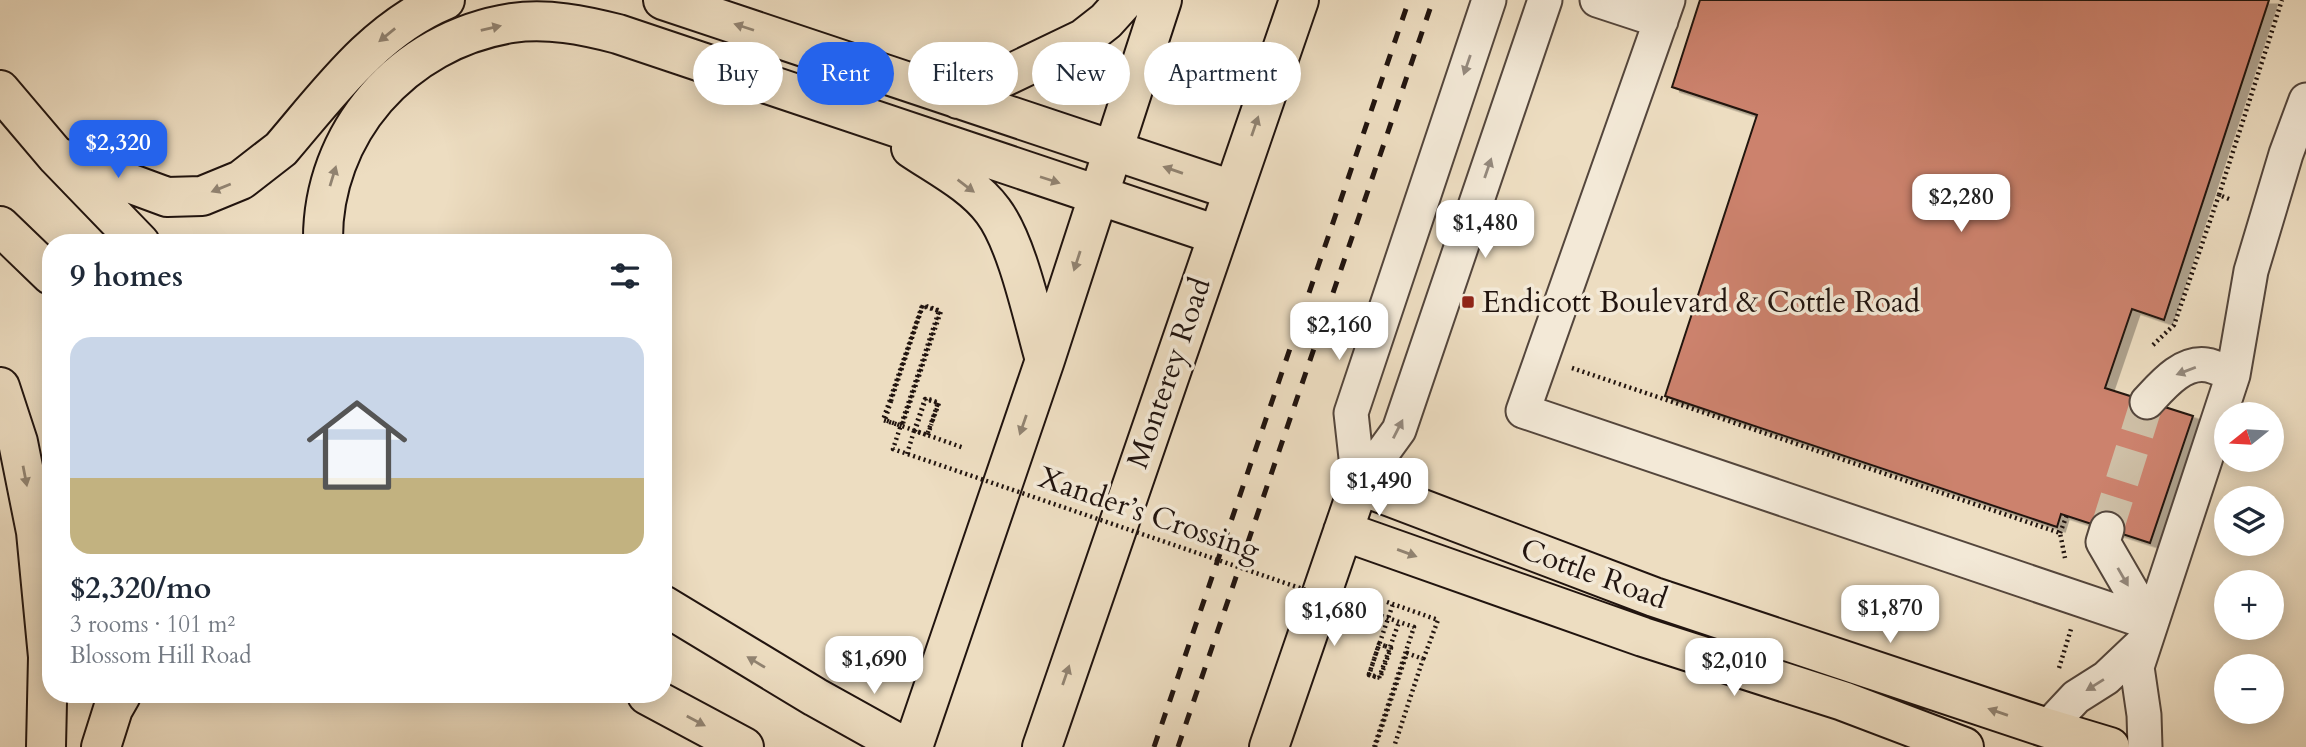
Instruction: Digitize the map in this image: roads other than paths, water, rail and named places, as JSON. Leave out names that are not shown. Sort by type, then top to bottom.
[{"type":"main road","points":[[55,156],[167,197],[202,196],[241,180],[265,162],[281,149],[364,54],[396,28],[445,0]]},
{"type":"main road","points":[[663,0],[908,82]]},
{"type":"main road","points":[[1018,70],[1083,39],[1106,21],[1125,0]]},
{"type":"main road","points":[[914,747],[1163,0]]},
{"type":"main road","name":"Monterey Road","points":[[1042,747],[1299,0]]},
{"type":"main road","points":[[323,234],[324,209],[342,149],[374,98],[396,76],[423,55],[453,39],[513,23],[547,21],[582,25],[618,34],[1217,235]]},
{"type":"main road","points":[[0,90],[55,156],[131,234]]},
{"type":"main road","points":[[976,105],[1232,190]]},
{"type":"main road","points":[[869,120],[971,188],[993,211],[1007,234],[1045,360]]},
{"type":"main road","points":[[0,226],[42,266]]},
{"type":"main road","points":[[0,387],[18,442],[36,532],[42,594]]},
{"type":"main road","points":[[1269,747],[1359,485]]},
{"type":"main road","name":"Cottle Road","points":[[1359,485],[1654,597],[2047,729],[2110,747]]},
{"type":"main road","name":"Cottle Road","points":[[1343,530],[1643,637],[1843,701],[1964,747]]},
{"type":"main road","points":[[672,611],[905,747]]},
{"type":"main road","points":[[46,747],[47,703]]},
{"type":"main road","points":[[101,747],[116,703]]},
{"type":"main road","points":[[662,703],[744,747]]},
{"type":"street","points":[[1359,485],[1351,413],[1489,0]]},
{"type":"street","points":[[1359,485],[1399,430],[1545,0]]},
{"type":"street","points":[[1597,0],[1665,10],[1523,411],[2147,633]]},
{"type":"street","points":[[2145,747],[2144,715],[2137,667],[2233,375],[2251,271],[2286,153],[2306,100]]},
{"type":"street","points":[[2147,402],[2164,383],[2181,370],[2206,364],[2233,375]]},
{"type":"street","points":[[2108,529],[2103,542],[2147,633]]},
{"type":"street","points":[[2047,729],[2076,697],[2106,678],[2147,633]]},
{"type":"tunnel","points":[[2107,529],[2147,402]]},
{"type":"railway","points":[[1154,747],[1409,0]]},
{"type":"railway","points":[[1178,747],[1433,0]]},
{"type":"place","name":"Endicott Boulevard & Cottle Road","points":[[1468,302]]}]
